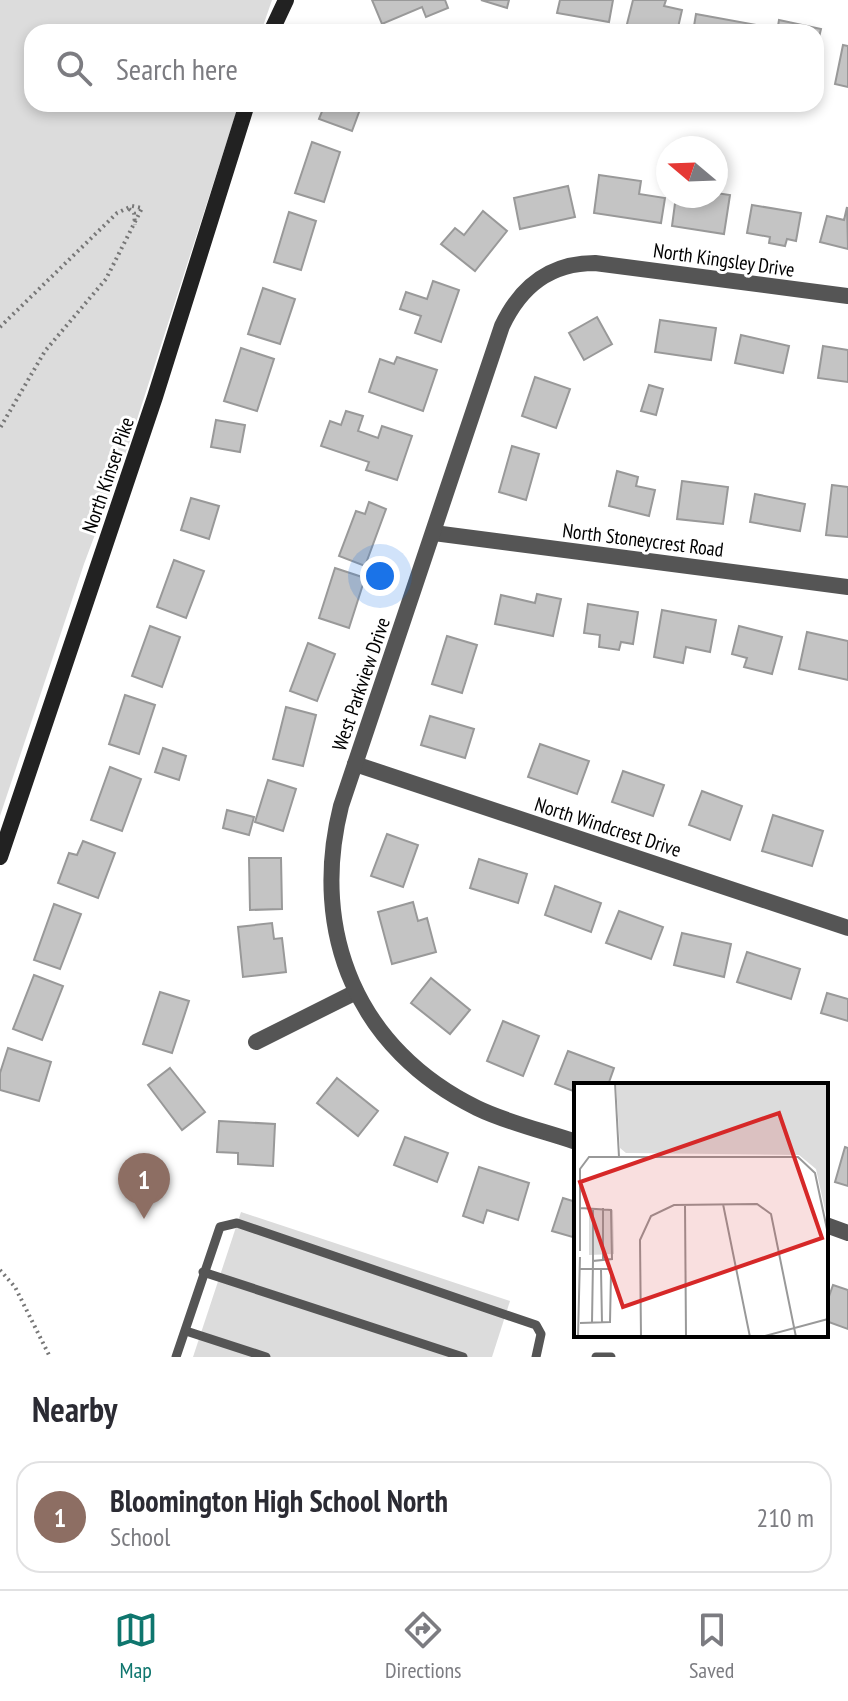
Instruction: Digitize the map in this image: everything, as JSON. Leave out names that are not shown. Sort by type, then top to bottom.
[{"type":"street","points":[[275,24],[286,0]]},
{"type":"street","name":"North Kinser Pike","points":[[0,857],[155,397],[244,112]]},
{"type":"street","name":"West Parkview Drive","points":[[574,1141],[480,1109],[429,1078],[390,1043],[356,992],[334,926],[330,881],[335,830],[355,764],[502,326],[515,302],[546,273],[574,263],[595,263]]},
{"type":"street","name":"North Kingsley Drive","points":[[595,263],[848,296]]},
{"type":"street","name":"North Stoneycrest Road","points":[[434,533],[848,587]]},
{"type":"street","name":"North Windcrest Drive","points":[[355,764],[848,928]]},
{"type":"street","points":[[256,1042],[356,992]]},
{"type":"street","points":[[828,1226],[848,1233]]},
{"type":"lane","points":[[176,1357],[220,1227],[237,1223],[536,1325],[541,1334],[536,1357]]},
{"type":"lane","points":[[203,1272],[463,1357]]},
{"type":"lane","points":[[186,1331],[266,1357]]},
{"type":"lane","points":[[596,1357],[611,1357]]},
{"type":"path","points":[[0,327],[123,210],[132,206],[142,208],[106,279],[45,351],[0,428]]},
{"type":"path","points":[[123,210],[132,210],[135,226]]},
{"type":"path","points":[[0,1270],[15,1287],[50,1357]]},
{"type":"shaded area","points":[[0,0],[272,0],[264,24],[24,24],[24,112],[236,112],[130,441],[84,564],[0,816]]},
{"type":"shaded area","points":[[241,1212],[510,1301],[492,1357],[193,1357]]},
{"type":"building","points":[[372,0],[445,0],[448,8],[426,17],[422,7],[382,24]]},
{"type":"building","points":[[481,0],[509,0],[507,8]]},
{"type":"building","points":[[560,0],[613,0],[609,22],[557,13]]},
{"type":"building","points":[[633,0],[666,0],[664,6],[682,10],[679,24],[627,24]]},
{"type":"building","points":[[696,14],[751,24],[694,24]]},
{"type":"building","points":[[843,45],[848,46],[848,87],[835,84]]},
{"type":"building","points":[[322,112],[359,112],[352,131],[319,119]]},
{"type":"building","points":[[312,142],[340,152],[324,202],[295,193]]},
{"type":"building","points":[[599,175],[641,181],[639,194],[656,197],[656,208],[663,208],[661,223],[594,213]]},
{"type":"building","points":[[568,186],[575,217],[520,229],[514,198]]},
{"type":"building","points":[[752,205],[801,213],[796,241],[787,239],[785,246],[769,243],[770,237],[747,233]]},
{"type":"building","points":[[847,207],[848,249],[820,242],[827,216],[844,220]]},
{"type":"building","points":[[674,208],[728,208],[724,234],[672,226]]},
{"type":"building","points":[[483,211],[507,231],[475,271],[441,244],[455,228],[464,235]]},
{"type":"building","points":[[289,212],[316,221],[301,270],[274,262]]},
{"type":"building","points":[[433,281],[459,290],[441,342],[415,333],[421,316],[400,309],[406,292],[427,299]]},
{"type":"building","points":[[263,288],[295,299],[280,344],[248,334]]},
{"type":"building","points":[[597,317],[612,344],[584,360],[569,333]]},
{"type":"building","points":[[660,320],[716,328],[711,360],[655,352]]},
{"type":"building","points":[[741,335],[789,346],[783,373],[735,363]]},
{"type":"building","points":[[823,346],[848,350],[848,382],[818,378]]},
{"type":"building","points":[[241,348],[274,359],[257,411],[224,401]]},
{"type":"building","points":[[397,357],[437,370],[423,411],[369,392],[380,359],[394,364]]},
{"type":"building","points":[[535,377],[570,389],[556,428],[522,416]]},
{"type":"building","points":[[649,385],[663,389],[656,415],[641,411]]},
{"type":"building","points":[[346,411],[363,416],[358,431],[378,438],[382,426],[412,436],[397,480],[366,470],[369,462],[321,446],[330,421],[341,425]]},
{"type":"building","points":[[216,420],[245,425],[240,452],[211,447]]},
{"type":"building","points":[[512,446],[539,454],[526,500],[499,492]]},
{"type":"building","points":[[617,471],[638,477],[636,486],[655,490],[649,516],[609,506]]},
{"type":"building","points":[[682,481],[728,487],[723,524],[677,519]]},
{"type":"building","points":[[832,485],[848,487],[848,537],[826,535]]},
{"type":"building","points":[[755,494],[805,504],[800,531],[750,522]]},
{"type":"building","points":[[191,498],[219,506],[209,539],[181,530]]},
{"type":"building","points":[[369,502],[386,509],[365,566],[339,556],[356,511],[365,514]]},
{"type":"building","points":[[174,560],[204,571],[186,618],[157,607]]},
{"type":"building","points":[[335,568],[365,578],[349,628],[319,618]]},
{"type":"building","points":[[537,594],[561,599],[553,636],[495,624],[501,595],[535,603]]},
{"type":"building","points":[[588,604],[638,612],[633,644],[621,642],[619,650],[599,647],[600,635],[584,633]]},
{"type":"building","points":[[662,610],[716,620],[710,652],[686,647],[683,663],[654,657]]},
{"type":"building","points":[[150,626],[180,637],[162,687],[132,676]]},
{"type":"building","points":[[739,626],[782,637],[772,674],[744,667],[747,658],[732,654]]},
{"type":"building","points":[[807,632],[848,641],[848,680],[799,669]]},
{"type":"building","points":[[447,636],[477,645],[462,693],[432,684]]},
{"type":"building","points":[[308,643],[335,654],[317,701],[290,691]]},
{"type":"building","points":[[125,695],[155,705],[139,754],[109,744]]},
{"type":"building","points":[[286,707],[316,715],[303,766],[273,759]]},
{"type":"building","points":[[430,716],[474,729],[465,758],[421,745]]},
{"type":"building","points":[[540,744],[589,761],[577,794],[528,777]]},
{"type":"building","points":[[163,748],[186,756],[179,780],[155,772]]},
{"type":"building","points":[[110,767],[141,779],[122,831],[91,820]]},
{"type":"building","points":[[623,771],[664,785],[653,816],[612,802]]},
{"type":"building","points":[[268,780],[296,789],[283,831],[255,822]]},
{"type":"building","points":[[702,791],[742,806],[730,840],[689,825]]},
{"type":"building","points":[[227,810],[254,817],[249,835],[223,828]]},
{"type":"building","points":[[773,815],[823,831],[812,866],[762,851]]},
{"type":"building","points":[[387,834],[418,845],[403,887],[371,876]]},
{"type":"building","points":[[83,841],[115,853],[98,898],[58,883],[69,853],[77,855]]},
{"type":"building","points":[[249,858],[281,858],[282,909],[250,910]]},
{"type":"building","points":[[479,859],[527,874],[518,903],[470,888]]},
{"type":"building","points":[[555,886],[601,903],[591,932],[545,915]]},
{"type":"building","points":[[413,902],[418,921],[427,918],[436,952],[392,964],[378,912]]},
{"type":"building","points":[[54,904],[81,914],[60,969],[34,960]]},
{"type":"building","points":[[619,911],[663,927],[651,959],[606,943]]},
{"type":"building","points":[[272,923],[274,939],[282,938],[286,972],[243,977],[238,927]]},
{"type":"building","points":[[682,933],[731,944],[724,977],[674,965]]},
{"type":"building","points":[[747,952],[800,969],[791,999],[737,982]]},
{"type":"building","points":[[34,975],[63,986],[42,1040],[13,1029]]},
{"type":"building","points":[[431,978],[470,1010],[450,1034],[411,1003]]},
{"type":"building","points":[[160,992],[189,1001],[172,1053],[143,1044]]},
{"type":"building","points":[[827,993],[848,999],[848,1021],[821,1013]]},
{"type":"building","points":[[503,1021],[539,1036],[523,1076],[487,1061]]},
{"type":"building","points":[[8,1048],[51,1062],[39,1101],[0,1090],[0,1073]]},
{"type":"building","points":[[568,1051],[614,1068],[609,1083],[574,1083],[574,1091],[555,1084]]},
{"type":"building","points":[[170,1068],[205,1112],[182,1130],[148,1085]]},
{"type":"building","points":[[337,1078],[378,1111],[358,1136],[317,1103]]},
{"type":"building","points":[[219,1121],[275,1124],[273,1166],[238,1164],[238,1153],[217,1152]]},
{"type":"building","points":[[405,1137],[448,1153],[437,1182],[394,1165]]},
{"type":"building","points":[[845,1147],[848,1148],[848,1186],[835,1182]]},
{"type":"building","points":[[479,1167],[529,1183],[518,1220],[487,1210],[483,1223],[463,1216]]},
{"type":"building","points":[[563,1198],[574,1201],[574,1237],[552,1231]]},
{"type":"building","points":[[833,1285],[848,1290],[848,1329],[828,1322],[828,1299]]},
{"type":"place","name":"Bloomington High School North","points":[[144,1219]]}]
